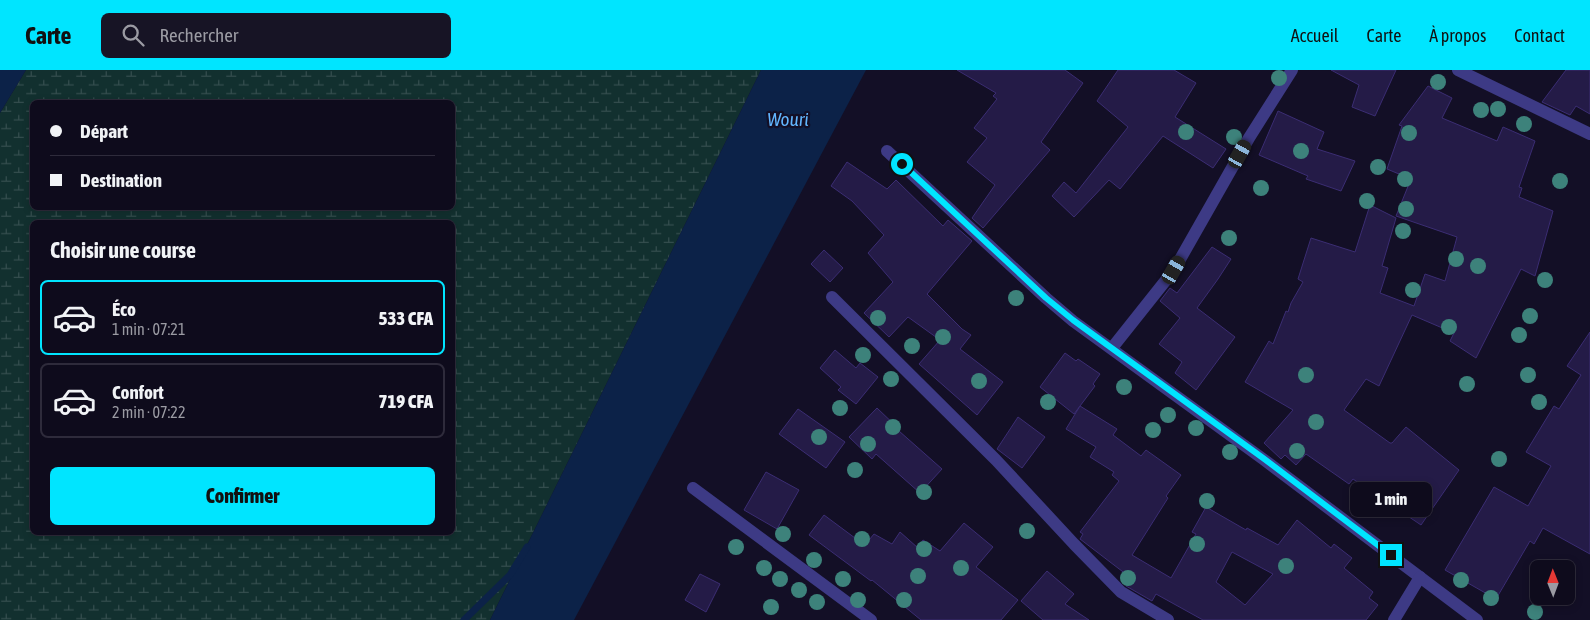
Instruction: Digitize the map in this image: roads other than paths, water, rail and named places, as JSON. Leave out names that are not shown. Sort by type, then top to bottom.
[{"type":"street","points":[[1112,348],[1174,270],[1249,138],[1292,70]]},
{"type":"street","points":[[1458,70],[1590,134]]},
{"type":"street","points":[[887,151],[1046,298],[1073,320],[1477,620]]},
{"type":"street","points":[[832,297],[996,460],[1121,592],[1168,620]]},
{"type":"street","points":[[693,488],[871,620]]},
{"type":"street","points":[[1394,620],[1420,577]]},
{"type":"water","points":[[0,70],[26,70],[0,113]]},
{"type":"water","name":"Wouri","points":[[761,70],[866,70],[574,620],[490,620]]},
{"type":"waterway","points":[[464,620],[510,575],[527,547]]}]
